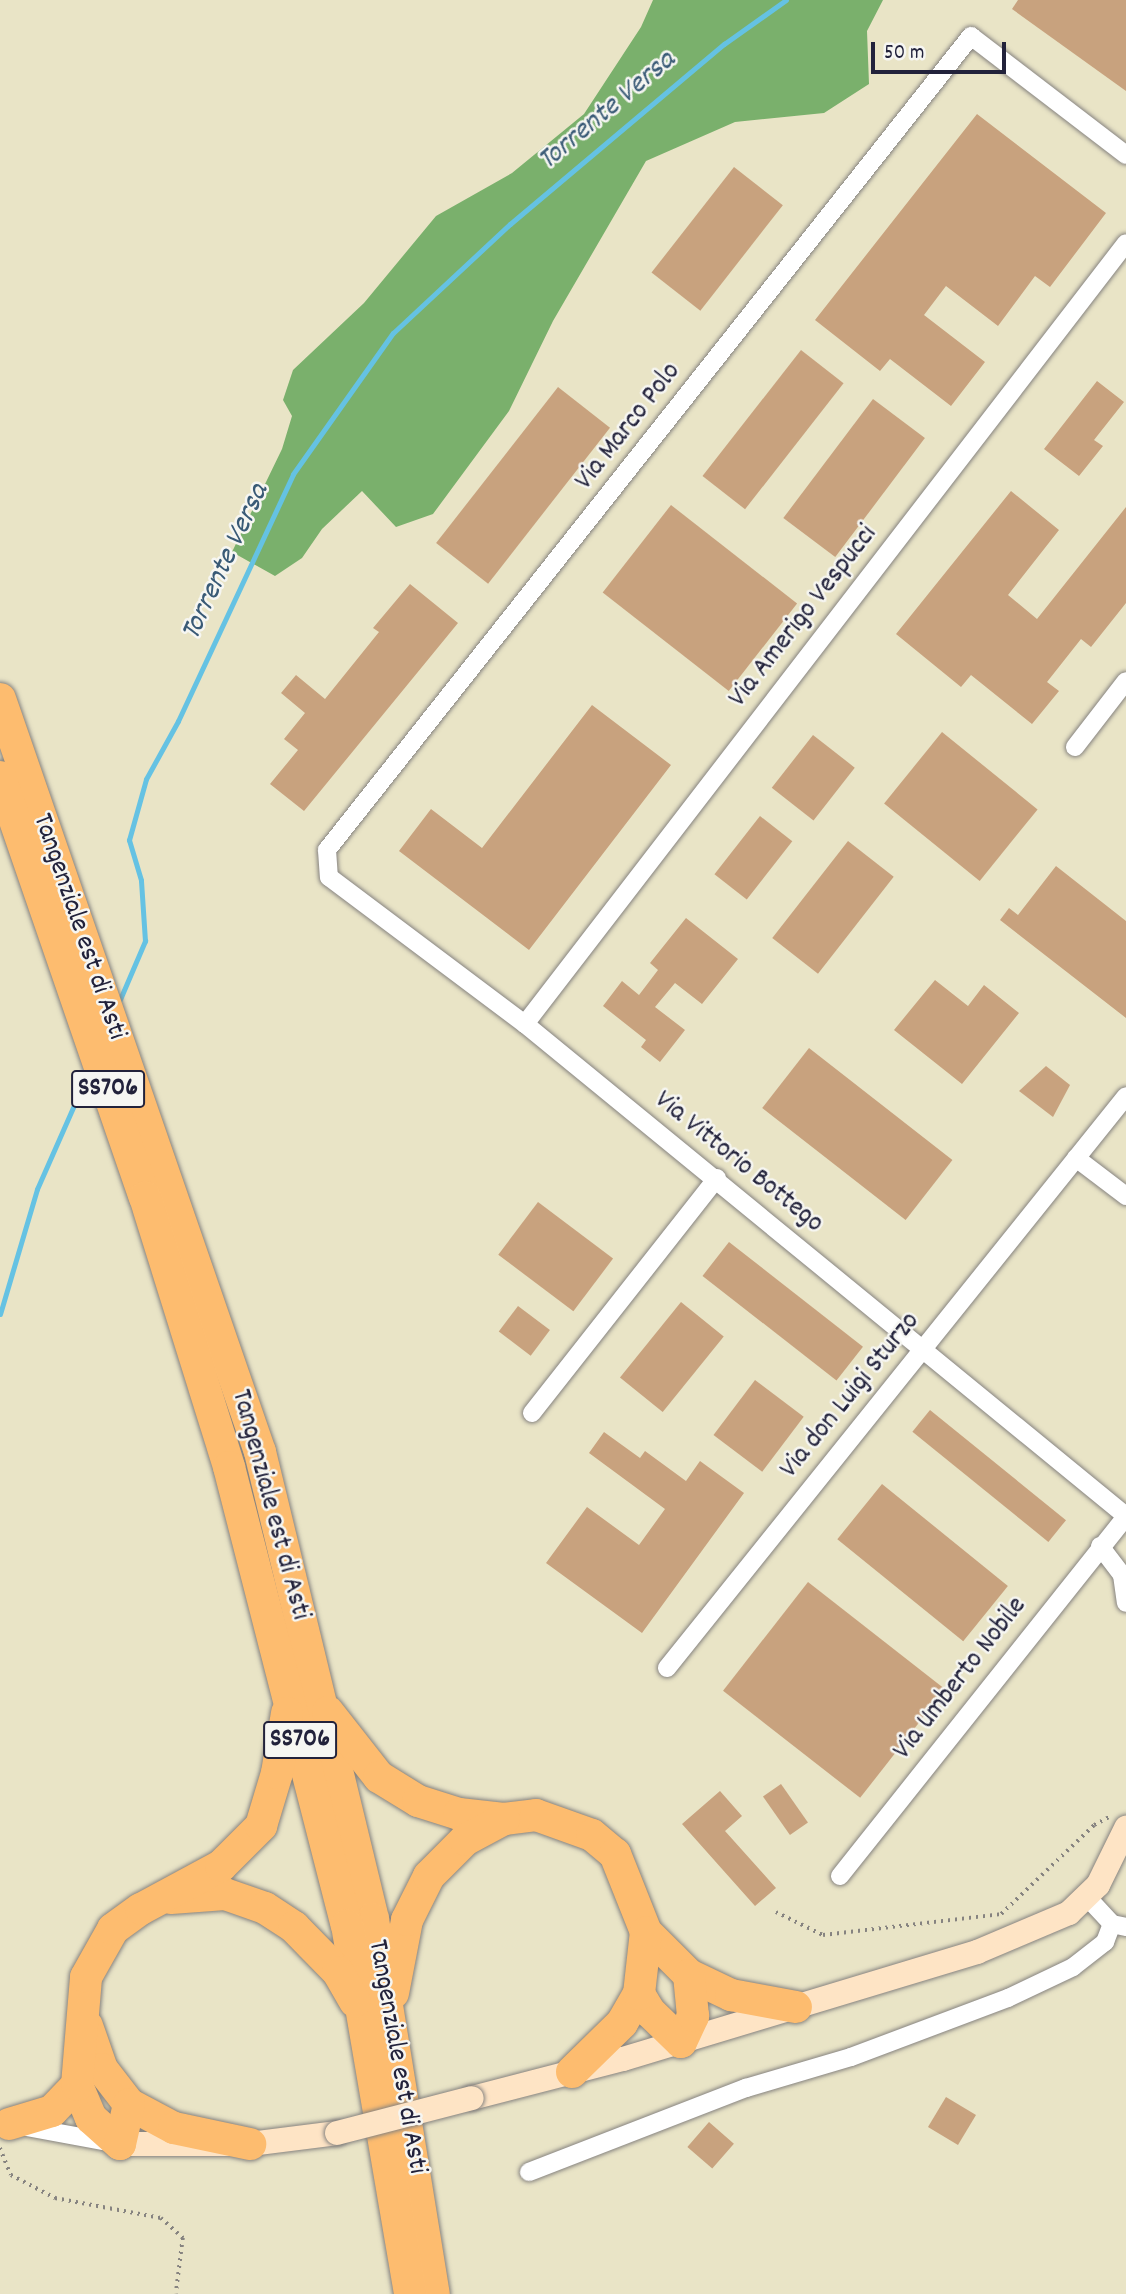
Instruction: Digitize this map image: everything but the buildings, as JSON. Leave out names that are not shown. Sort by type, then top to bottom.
[{"type":"highway","name":"Tangenziale est di Asti","points":[[0,699],[260,1452],[304,1700]]},
{"type":"highway","name":"Tangenziale est di Asti","points":[[0,777],[145,1197],[373,1919],[376,2017],[410,2294]]},
{"type":"highway","points":[[129,2104],[120,2144],[91,2118],[77,2085],[86,1977],[106,1938],[125,1918],[237,1855],[261,1826],[304,1700],[379,1777],[418,1801],[459,1814],[504,1819],[536,1815],[558,1820],[607,1845],[615,1854],[646,1932],[689,1975],[731,1995],[796,2007]]},
{"type":"highway","points":[[376,2017],[407,1920],[429,1876],[465,1840],[504,1819]]},
{"type":"highway","points":[[163,1898],[225,1894],[265,1908],[294,1927],[338,1972],[376,2017]]},
{"type":"highway","points":[[572,2073],[622,2023],[639,1994],[646,1932]]},
{"type":"highway","points":[[639,1994],[650,2012],[681,2042],[692,2016],[689,1975]]},
{"type":"highway","points":[[83,2015],[102,2069],[129,2104],[174,2128],[250,2144]]},
{"type":"highway","name":"Tangenziale est di Asti","points":[[376,2017],[428,2246],[434,2294]]},
{"type":"highway","points":[[3,2132],[52,2111],[77,2085]]},
{"type":"highway","points":[[428,2246],[443,2294]]},
{"type":"street","name":"Via Marco Polo","points":[[327,850],[971,36],[1126,155]]},
{"type":"street","name":"Via Amerigo Vespucci","points":[[525,1024],[1126,243]]},
{"type":"street","points":[[1075,747],[1126,681]]},
{"type":"street","name":"Via Vittorio Bottego","points":[[327,850],[330,877],[525,1024],[717,1178],[1126,1516]]},
{"type":"street","name":"Via don Luigi Sturzo","points":[[667,1668],[1126,1096]]},
{"type":"street","points":[[1076,1158],[1126,1196]]},
{"type":"street","points":[[532,1413],[717,1178]]},
{"type":"street","name":"Via Umberto Nobile","points":[[839,1876],[1126,1516]]},
{"type":"street","points":[[1100,1546],[1124,1577],[1126,1603]]},
{"type":"street","points":[[3,2132],[120,2144],[250,2144],[337,2133],[572,2073],[977,1951],[1069,1913],[1087,1897],[1107,1872],[1121,1820]]},
{"type":"street","points":[[529,2172],[746,2088],[850,2057],[1008,1998],[1073,1967],[1105,1942],[1119,1925],[1087,1897]]},
{"type":"path","points":[[776,1912],[823,1935],[1001,1914],[1094,1825],[1121,1820]]},
{"type":"path","points":[[3,2132],[12,2175],[55,2198],[161,2218],[183,2238],[176,2294]]},
{"type":"green space","points":[[653,0],[883,0],[867,31],[869,84],[824,113],[735,122],[646,161],[553,321],[509,411],[433,514],[396,527],[362,491],[322,529],[302,558],[275,576],[232,552],[282,449],[292,416],[283,400],[293,370],[364,303],[436,216],[512,173],[584,114],[641,27]]},
{"type":"waterway","name":"Torrente Versa","points":[[118,1004],[145,941],[141,880],[129,840],[146,779],[178,721],[293,474],[393,333],[510,224],[724,44],[786,0]]},
{"type":"waterway","name":"Torrente Versa","points":[[0,1314],[37,1189],[89,1071]]}]
